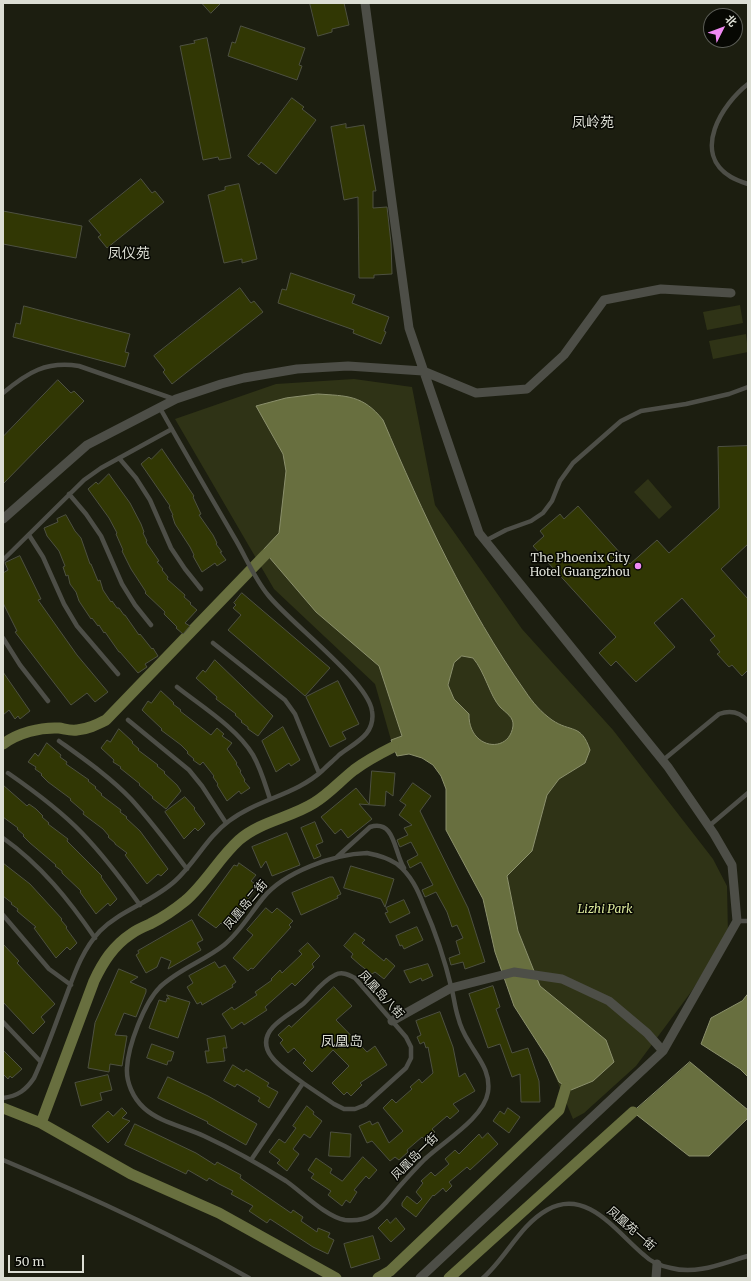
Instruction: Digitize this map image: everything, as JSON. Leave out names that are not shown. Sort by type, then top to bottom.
[{"type":"street","points":[[365,3],[409,328],[479,534],[662,761],[709,826],[732,865],[737,921],[663,1051],[420,1278]]},
{"type":"street","points":[[3,520],[87,445],[176,399],[244,378],[296,369],[348,366],[424,371],[476,393],[528,389],[564,355],[604,300],[661,289],[731,293]]},
{"type":"street","points":[[392,1021],[451,988],[514,972],[562,979],[609,1001],[647,1033],[663,1051]]},
{"type":"street","points":[[656,1278],[657,1264]]},
{"type":"lane","points":[[748,84],[727,105],[716,124],[712,135],[712,147],[715,159],[721,169],[731,177],[748,184]]},
{"type":"lane","points":[[3,393],[20,378],[36,370],[47,366],[68,365],[79,366],[176,399]]},
{"type":"lane","points":[[485,541],[506,530],[532,521],[543,513],[552,501],[560,481],[570,467],[621,421],[641,411],[686,404],[729,394],[748,387]]},
{"type":"lane","points":[[3,1098],[16,1096],[27,1089],[34,1078],[85,951],[100,931],[120,916],[162,892],[187,869],[210,839],[226,823],[245,810],[304,785],[368,733],[372,722],[372,711],[369,700],[347,673],[268,595],[160,408]]},
{"type":"lane","points":[[3,560],[89,476],[172,429]]},
{"type":"lane","points":[[119,458],[136,478],[150,500],[172,548],[185,569],[201,589]]},
{"type":"lane","points":[[69,494],[86,514],[101,536],[122,584],[135,605],[151,625]]},
{"type":"lane","points":[[29,535],[43,557],[64,604],[78,626],[118,674]]},
{"type":"lane","points":[[3,638],[20,665],[48,701]]},
{"type":"lane","points":[[213,643],[285,700],[295,714],[319,773]]},
{"type":"lane","points":[[177,687],[243,741],[258,765],[270,799]]},
{"type":"lane","points":[[662,761],[719,714],[736,713],[748,721]]},
{"type":"lane","points":[[128,720],[189,770],[202,786],[226,823]]},
{"type":"lane","points":[[59,741],[96,768],[130,798],[160,832],[187,869]]},
{"type":"lane","points":[[8,773],[46,800],[81,832],[112,867],[140,905]]},
{"type":"lane","points":[[709,826],[748,793]]},
{"type":"lane","points":[[335,859],[370,827],[383,826],[392,836],[401,863],[408,875]]},
{"type":"lane","points":[[3,838],[44,873],[71,904],[95,938]]},
{"type":"lane","name":"凤凰岛二街","points":[[251,1160],[197,1132],[156,1116],[144,1108],[134,1097],[129,1083],[127,1069],[133,1041],[143,1015],[157,990],[170,978],[207,958],[226,943],[244,925],[264,896],[281,880],[291,874],[351,854],[367,853],[387,859],[397,864],[408,875],[417,889],[436,932],[451,988]]},
{"type":"lane","points":[[3,915],[49,969],[71,984]]},
{"type":"lane","points":[[737,921],[748,921]]},
{"type":"lane","name":"凤凰岛八街","points":[[346,973],[355,978],[406,1037],[411,1047],[411,1058],[406,1068],[365,1104],[355,1109],[344,1109],[303,1083],[272,1059],[267,1048],[268,1037],[273,1027],[303,1004],[332,977],[336,974],[346,973]]},
{"type":"lane","name":"凤凰岛一街","points":[[251,1160],[288,1183],[329,1214],[343,1220],[359,1220],[373,1215],[426,1158],[475,1118],[484,1106],[488,1092],[488,1078],[484,1064],[468,1041],[457,1015],[451,988]]},
{"type":"lane","points":[[3,1022],[41,1062]]},
{"type":"lane","points":[[251,1160],[303,1083]]},
{"type":"lane","points":[[3,1160],[101,1202],[170,1236],[249,1278]]},
{"type":"lane","name":"凤凰苑一街","points":[[482,1278],[504,1257],[535,1217],[548,1209],[564,1205],[579,1205],[594,1210],[607,1220],[644,1255],[657,1264],[672,1269],[687,1270],[714,1268],[748,1256]]},
{"type":"green space","points":[[740,305],[743,323],[707,330],[703,312]]},
{"type":"green space","points":[[746,334],[748,352],[713,359],[709,341]]},
{"type":"green space","name":"Lizhi Park","points":[[354,379],[412,387],[435,505],[522,629],[613,730],[713,859],[727,886],[728,934],[691,992],[636,1066],[584,1113],[573,1119],[548,1059],[514,1006],[495,952],[483,899],[446,830],[446,789],[441,776],[433,765],[422,758],[409,754],[397,756],[375,684],[274,589],[175,419],[276,384]]},
{"type":"green space","points":[[648,479],[672,507],[659,519],[634,492]]},
{"type":"shaded area","points":[[318,394],[338,395],[361,401],[376,412],[383,420],[430,525],[447,559],[504,659],[528,695],[541,710],[552,720],[579,732],[587,741],[590,750],[585,763],[559,779],[547,795],[532,851],[507,876],[518,931],[540,986],[606,1040],[614,1062],[593,1081],[571,1090],[559,1082],[548,1059],[514,1006],[495,952],[483,899],[446,830],[446,789],[441,776],[433,765],[422,758],[409,754],[397,756],[391,740],[402,736],[379,666],[316,612],[263,550],[279,533],[286,471],[283,454],[256,406],[286,398]],"holes":[[[462,656],[473,658],[481,670],[496,702],[509,715],[513,723],[510,735],[504,741],[497,744],[489,744],[481,741],[475,735],[470,726],[469,714],[454,699],[448,685],[454,663]]]},
{"type":"shaded area","points":[[748,994],[748,1077],[740,1069],[701,1044],[711,1018],[742,1001]]},
{"type":"shaded area","points":[[690,1062],[748,1110],[748,1118],[709,1156],[689,1156],[633,1112]]},
{"type":"building","points":[[202,3],[221,3],[211,13]]},
{"type":"building","points":[[310,3],[344,3],[349,25],[332,29],[332,32],[318,36]]},
{"type":"building","points":[[241,26],[305,48],[299,65],[302,66],[297,80],[228,56],[232,42],[235,43]]},
{"type":"building","points":[[207,38],[231,158],[219,160],[218,157],[203,160],[180,46],[195,43],[194,41]]},
{"type":"building","points":[[292,98],[304,107],[302,109],[316,120],[276,174],[261,162],[259,165],[248,156]]},
{"type":"building","points":[[346,124],[346,128],[364,125],[376,191],[373,191],[373,208],[387,207],[391,243],[392,274],[374,275],[374,278],[359,278],[358,197],[344,200],[331,127]]},
{"type":"building","points":[[141,179],[152,193],[155,191],[164,202],[107,248],[98,237],[101,235],[89,221]]},
{"type":"building","points":[[239,184],[257,259],[242,263],[242,259],[224,263],[208,195],[225,190],[225,187]]},
{"type":"building","points":[[3,211],[82,226],[76,258],[3,244]]},
{"type":"building","points":[[291,273],[355,295],[352,303],[389,317],[384,331],[386,332],[381,344],[353,333],[354,330],[278,303],[282,289],[286,290]]},
{"type":"building","points":[[240,288],[251,303],[254,301],[263,312],[172,384],[163,372],[165,370],[154,356]]},
{"type":"building","points":[[24,306],[130,334],[125,352],[129,353],[125,367],[13,337],[16,323],[20,324]]},
{"type":"building","points":[[58,380],[71,393],[74,391],[84,401],[3,484],[3,437]]},
{"type":"building","name":"The Phoenix City Hotel Guangzhou","points":[[748,446],[748,544],[721,569],[748,599],[748,670],[742,676],[732,665],[729,667],[717,654],[720,652],[710,640],[715,636],[682,598],[654,623],[675,647],[636,682],[616,661],[611,666],[599,653],[616,637],[533,546],[544,536],[540,531],[560,514],[564,519],[578,506],[630,564],[657,540],[669,553],[719,508],[718,447]]},
{"type":"building","points":[[162,449],[194,496],[193,497],[201,514],[199,515],[213,535],[217,543],[216,544],[222,552],[220,552],[226,560],[217,566],[215,563],[202,572],[190,547],[175,524],[169,507],[170,506],[141,464],[149,457],[151,459]]},
{"type":"building","points":[[109,474],[130,503],[141,524],[147,541],[146,542],[159,561],[157,562],[168,577],[167,579],[185,595],[184,597],[197,610],[185,623],[190,626],[183,634],[164,614],[165,612],[145,593],[146,592],[131,569],[122,551],[123,550],[116,534],[117,533],[109,518],[88,489],[96,482],[98,484]]},
{"type":"building","points":[[66,515],[75,531],[81,538],[90,564],[98,581],[100,580],[103,590],[111,602],[112,601],[117,608],[119,608],[139,635],[140,634],[152,649],[153,648],[158,656],[145,664],[147,667],[138,673],[119,652],[99,625],[98,626],[92,618],[91,619],[79,601],[76,592],[70,584],[68,575],[66,576],[63,567],[65,566],[59,551],[47,536],[44,528],[58,522],[57,519]]},
{"type":"building","points":[[20,556],[41,599],[38,600],[77,655],[108,692],[95,702],[87,693],[71,705],[15,632],[17,631],[3,603],[3,573],[8,570],[5,563]]},
{"type":"building","points":[[242,593],[330,668],[305,696],[228,630],[241,615],[233,608],[236,605],[234,603]]},
{"type":"building","points":[[215,660],[273,716],[258,736],[248,729],[248,727],[235,715],[236,714],[216,699],[217,697],[196,678],[203,670],[205,672]]},
{"type":"building","points":[[3,672],[30,711],[20,719],[18,716],[15,719],[9,710],[3,715]]},
{"type":"building","points":[[338,681],[359,724],[342,732],[346,739],[330,747],[306,697]]},
{"type":"building","points":[[161,691],[181,710],[180,711],[211,735],[217,728],[224,734],[222,736],[232,743],[227,749],[237,763],[236,764],[245,780],[244,781],[250,788],[241,794],[239,791],[227,801],[217,785],[218,784],[213,777],[214,776],[203,762],[200,765],[193,760],[194,759],[181,745],[161,730],[162,729],[142,710],[148,701],[151,703]]},
{"type":"building","points":[[283,727],[300,760],[291,766],[289,763],[276,772],[262,741]]},
{"type":"building","points":[[119,729],[133,742],[132,743],[139,749],[138,750],[165,772],[164,773],[177,785],[181,791],[166,809],[152,798],[153,797],[139,785],[140,784],[120,768],[121,767],[113,762],[114,760],[101,748],[107,740],[110,742]]},
{"type":"building","points":[[47,743],[61,755],[60,757],[67,762],[66,764],[89,780],[88,781],[102,794],[101,795],[121,810],[120,812],[140,831],[168,869],[161,876],[158,874],[147,884],[125,855],[127,853],[108,837],[109,836],[103,829],[83,814],[84,812],[70,800],[71,799],[48,782],[41,775],[42,774],[35,769],[36,767],[28,762],[35,753],[38,756]]},
{"type":"building","points":[[372,771],[395,773],[393,796],[386,791],[385,806],[359,804],[372,819],[348,838],[341,829],[335,834],[321,817],[356,788],[369,804]]},
{"type":"building","points":[[413,783],[431,796],[420,811],[468,908],[485,962],[465,969],[463,962],[451,965],[449,958],[460,954],[456,941],[463,938],[457,925],[452,927],[447,912],[436,892],[425,897],[422,890],[433,885],[421,862],[410,868],[407,861],[418,855],[411,842],[400,847],[397,840],[408,835],[404,828],[412,825],[399,815],[406,805],[400,801]]},
{"type":"building","points":[[3,785],[27,806],[29,804],[36,809],[49,823],[48,824],[68,839],[67,841],[102,876],[101,877],[117,899],[110,906],[108,903],[96,914],[80,892],[81,891],[62,873],[62,871],[30,843],[17,829],[18,828],[3,817]]},
{"type":"building","points":[[185,797],[195,808],[194,809],[205,824],[198,831],[195,828],[184,839],[165,812]]},
{"type":"building","points":[[315,822],[323,842],[316,845],[321,856],[314,859],[301,828]]},
{"type":"building","points":[[287,833],[300,865],[272,876],[266,861],[261,868],[252,847]]},
{"type":"building","points":[[3,863],[30,884],[62,919],[61,920],[67,927],[66,928],[77,943],[70,950],[67,947],[56,958],[34,928],[36,927],[17,911],[18,909],[3,896]]},
{"type":"building","points":[[239,863],[256,875],[251,881],[258,886],[227,927],[221,923],[216,928],[198,915],[234,865],[237,866]]},
{"type":"building","points":[[351,866],[394,879],[385,907],[381,899],[344,888]]},
{"type":"building","points":[[333,877],[341,894],[337,896],[338,898],[301,915],[292,893]]},
{"type":"building","points":[[404,900],[410,913],[390,923],[385,913],[388,912],[386,908]]},
{"type":"building","points":[[266,908],[272,913],[277,908],[293,921],[289,925],[291,927],[253,969],[251,968],[248,971],[233,958],[253,935],[247,930]]},
{"type":"building","points":[[192,920],[203,940],[197,943],[201,950],[168,969],[171,961],[161,957],[157,967],[146,973],[136,955],[139,953],[138,951]]},
{"type":"building","points":[[417,927],[423,940],[404,949],[402,945],[400,946],[396,936]]},
{"type":"building","points":[[355,933],[365,940],[362,943],[384,961],[386,958],[395,966],[384,979],[375,972],[372,974],[360,965],[351,957],[353,954],[344,946]]},
{"type":"building","points":[[308,943],[320,956],[312,964],[314,967],[295,986],[292,983],[265,1007],[267,1010],[244,1025],[242,1022],[232,1029],[222,1014],[232,1007],[234,1010],[257,995],[255,992],[272,980],[271,979],[280,970],[282,973],[302,954],[299,951]]},
{"type":"building","points":[[3,944],[19,961],[17,963],[55,1004],[41,1017],[45,1022],[33,1034],[3,1002]]},
{"type":"building","points":[[215,962],[219,968],[225,965],[236,982],[232,985],[233,987],[202,1005],[201,1002],[197,1004],[187,987],[193,983],[189,976]]},
{"type":"building","points":[[428,964],[433,976],[422,981],[421,978],[410,983],[404,971]]},
{"type":"building","points":[[119,969],[138,977],[130,982],[146,989],[146,992],[136,1017],[124,1013],[115,1035],[127,1036],[122,1066],[110,1064],[109,1072],[88,1068],[95,1023]]},
{"type":"building","points":[[493,986],[500,1007],[496,1009],[512,1053],[528,1048],[539,1081],[540,1102],[521,1102],[520,1074],[512,1077],[500,1044],[488,1048],[469,994]]},
{"type":"building","points":[[334,987],[352,1006],[336,1020],[367,1052],[375,1046],[387,1065],[360,1083],[362,1085],[351,1096],[347,1092],[344,1095],[332,1083],[349,1066],[333,1050],[312,1072],[303,1063],[306,1060],[294,1048],[288,1053],[280,1043],[283,1040],[278,1035],[289,1025],[291,1027]]},
{"type":"building","points":[[167,995],[190,1002],[178,1038],[149,1028],[159,1000],[166,1002],[167,998],[169,999]]},
{"type":"building","points":[[440,1012],[453,1047],[459,1077],[465,1073],[475,1091],[453,1104],[459,1111],[450,1119],[447,1116],[432,1129],[435,1132],[425,1140],[422,1137],[407,1150],[408,1152],[399,1160],[395,1157],[390,1161],[372,1141],[367,1143],[359,1126],[370,1121],[372,1125],[378,1122],[389,1143],[403,1131],[383,1108],[392,1099],[396,1103],[412,1089],[410,1087],[419,1079],[422,1083],[433,1073],[428,1047],[426,1048],[424,1042],[420,1044],[417,1037],[421,1035],[416,1021]]},
{"type":"building","points":[[225,1036],[227,1048],[223,1048],[225,1061],[207,1063],[205,1051],[209,1051],[207,1039]]},
{"type":"building","points":[[152,1044],[174,1052],[171,1061],[168,1061],[167,1065],[147,1058]]},
{"type":"building","points":[[3,1050],[22,1069],[12,1078],[10,1076],[8,1079],[3,1074]]},
{"type":"building","points":[[233,1065],[244,1072],[246,1069],[269,1083],[267,1086],[278,1092],[269,1108],[258,1101],[260,1098],[237,1084],[235,1087],[224,1081]]},
{"type":"building","points":[[108,1075],[112,1090],[100,1093],[102,1100],[81,1106],[75,1083]]},
{"type":"building","points":[[168,1077],[208,1096],[257,1124],[246,1145],[207,1123],[208,1122],[158,1098]]},
{"type":"building","points":[[307,1106],[314,1112],[313,1114],[322,1121],[310,1138],[304,1134],[293,1149],[299,1154],[287,1171],[277,1163],[280,1160],[269,1152],[279,1139],[285,1143],[296,1128],[293,1126]]},
{"type":"building","points":[[122,1108],[127,1113],[122,1118],[130,1121],[108,1143],[92,1126],[108,1111],[113,1116]]},
{"type":"building","points":[[508,1108],[520,1117],[509,1133],[493,1121],[500,1111],[504,1114]]},
{"type":"building","points":[[135,1124],[196,1153],[215,1165],[217,1162],[241,1175],[240,1178],[291,1213],[293,1210],[303,1217],[301,1221],[317,1232],[318,1228],[330,1233],[328,1237],[334,1240],[328,1254],[313,1247],[270,1219],[267,1223],[249,1211],[253,1206],[231,1194],[233,1191],[209,1178],[207,1181],[188,1170],[186,1174],[125,1145]]},
{"type":"building","points":[[331,1132],[351,1134],[350,1157],[329,1156]]},
{"type":"building","points":[[488,1133],[498,1144],[470,1170],[467,1167],[449,1182],[452,1186],[446,1192],[443,1188],[434,1196],[433,1195],[416,1217],[402,1206],[402,1203],[407,1196],[417,1204],[422,1199],[416,1192],[423,1183],[421,1181],[431,1172],[435,1176],[449,1164],[445,1159],[455,1150],[459,1154],[479,1134],[482,1138]]},
{"type":"building","points":[[363,1157],[377,1170],[369,1179],[366,1176],[354,1190],[357,1192],[350,1203],[346,1200],[342,1206],[328,1195],[331,1191],[311,1178],[314,1174],[308,1170],[316,1158],[332,1169],[330,1173],[342,1181]]},
{"type":"building","points":[[396,1218],[405,1229],[391,1242],[378,1228],[387,1219],[390,1223]]},
{"type":"building","points":[[373,1236],[380,1259],[351,1268],[344,1244]]},
{"type":"waterway","points":[[3,744],[22,734],[37,730],[52,728],[72,730],[81,729],[106,720],[266,554]]},
{"type":"waterway","points":[[41,1123],[94,981],[101,967],[114,949],[133,933],[172,911],[185,901],[193,894],[239,840],[257,828],[314,803],[325,796],[349,774],[393,747]]},
{"type":"waterway","points":[[378,1278],[390,1271],[559,1110],[566,1087]]},
{"type":"waterway","points":[[3,1108],[41,1123],[131,1174],[219,1213],[336,1278]]},
{"type":"waterway","points":[[449,1278],[633,1112]]},
{"type":"place","name":"The Phoenix City Hotel Guangzhou","points":[[638,566]]},
{"type":"district","name":"凤岭苑","points":[[593,123]]},
{"type":"district","name":"凤仪苑","points":[[129,254]]},
{"type":"district","name":"凤凰岛","points":[[342,1042]]}]
